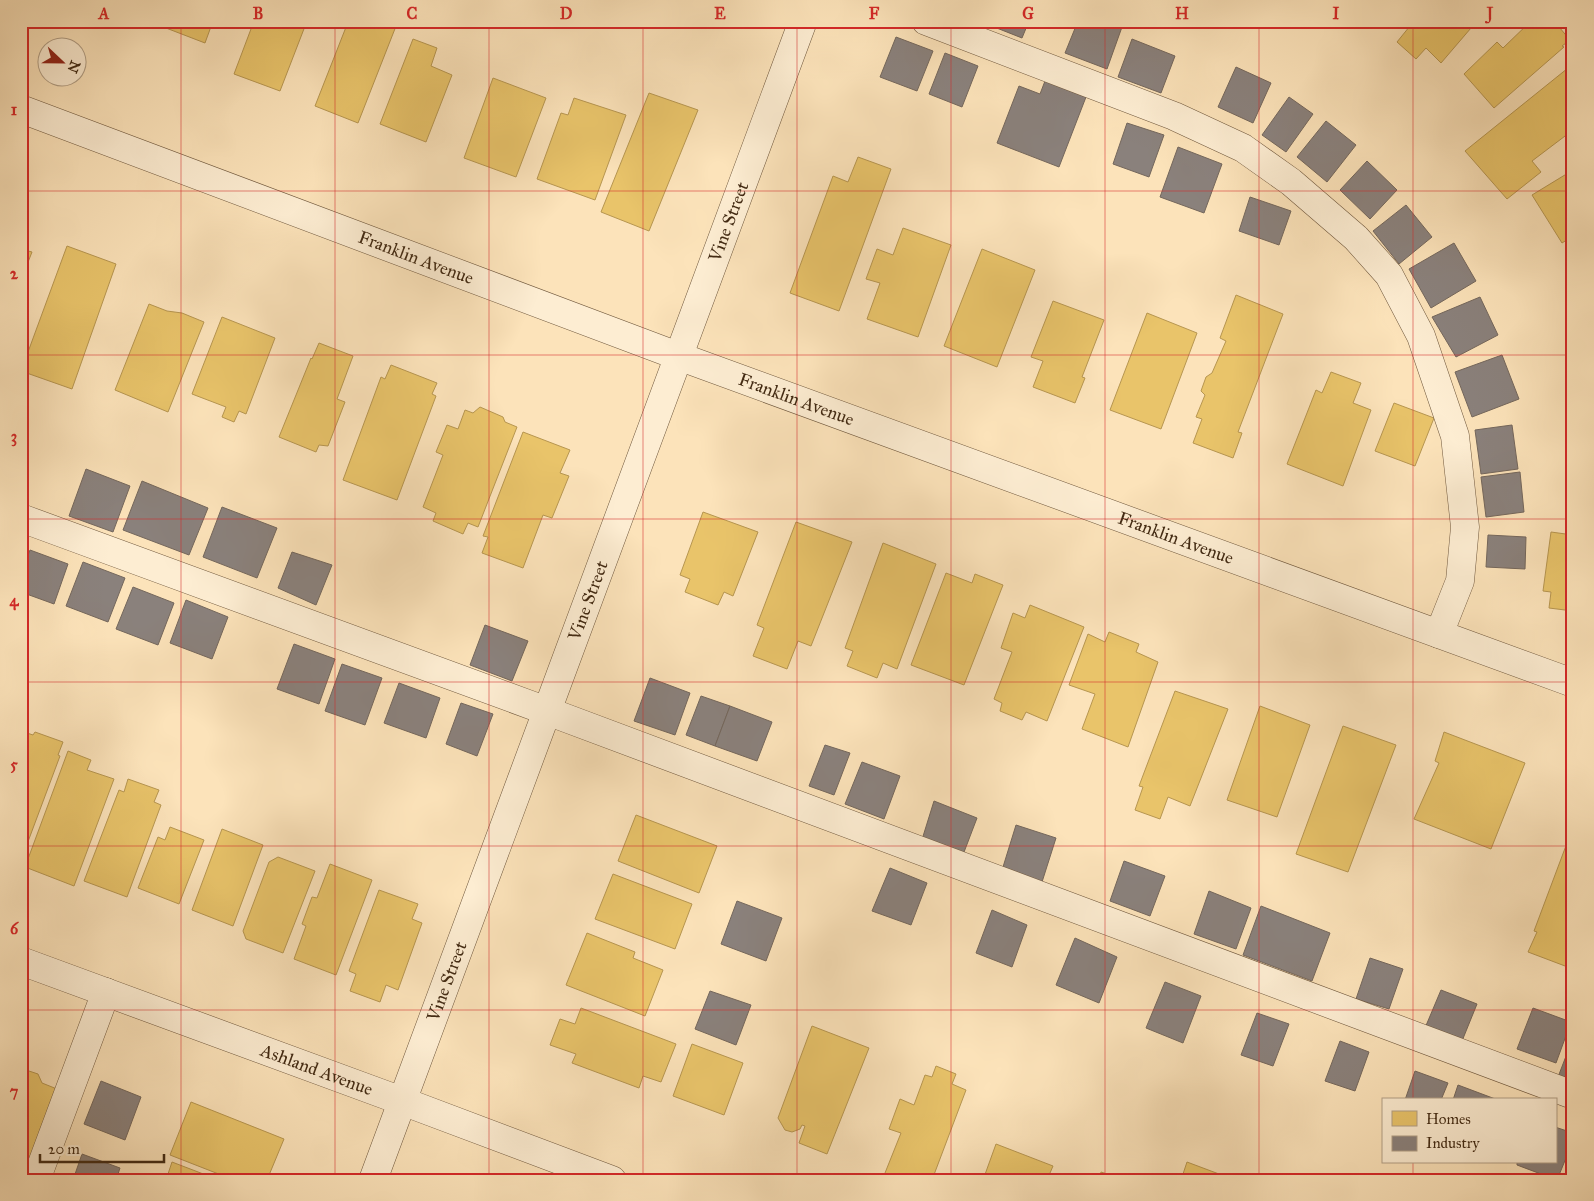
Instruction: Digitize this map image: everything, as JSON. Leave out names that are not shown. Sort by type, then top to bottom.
[{"type":"street","name":"Vine Street","points":[[372,1180],[803,21]]},
{"type":"street","points":[[926,21],[1174,116],[1243,148],[1291,182],[1356,238],[1389,276],[1421,336],[1455,436],[1465,527],[1460,581],[1439,634]]},
{"type":"street","name":"Franklin Avenue","points":[[21,108],[678,356],[1573,683]]},
{"type":"street","points":[[21,518],[547,711],[1573,1095]]},
{"type":"street","name":"Ashland Avenue","points":[[21,961],[612,1180]]},
{"type":"street","points":[[36,1180],[106,992]]},
{"type":"building: Homes","points":[[154,21],[213,21],[205,43],[153,23]]},
{"type":"building: Homes","points":[[254,21],[307,21],[280,91],[234,74]]},
{"type":"building: Homes","points":[[357,21],[398,21],[358,123],[315,106],[348,22],[356,25]]},
{"type":"building: Homes","points":[[1414,21],[1477,21],[1441,63],[1426,48],[1416,59],[1397,42]]},
{"type":"building: Homes","points":[[1531,21],[1554,21],[1570,40],[1494,108],[1464,74],[1497,42],[1503,48]]},
{"type":"building: Homes","points":[[413,39],[437,48],[431,66],[452,75],[426,142],[380,124]]},
{"type":"building: Homes","points":[[1573,64],[1573,130],[1532,161],[1541,172],[1507,199],[1465,151]]},
{"type":"building: Homes","points":[[493,78],[546,98],[516,177],[464,158]]},
{"type":"building: Homes","points":[[649,93],[698,110],[649,231],[601,212]]},
{"type":"building: Homes","points":[[574,98],[626,115],[595,200],[537,179],[561,113],[568,115]]},
{"type":"building: Homes","points":[[858,157],[891,169],[839,311],[790,293],[833,176],[848,182]]},
{"type":"building: Homes","points":[[1573,170],[1573,236],[1562,243],[1532,195]]},
{"type":"building: Homes","points":[[903,228],[951,245],[918,337],[867,319],[880,283],[866,279],[877,249],[893,255]]},
{"type":"building: Homes","points":[[67,246],[116,264],[72,389],[21,371]]},
{"type":"building: Homes","points":[[21,249],[32,252],[21,280]]},
{"type":"building: Homes","points":[[982,249],[1035,270],[997,367],[944,346]]},
{"type":"building: Homes","points":[[1236,295],[1283,314],[1238,432],[1242,433],[1233,458],[1193,443],[1202,419],[1196,417],[1205,395],[1201,391],[1206,377],[1212,373],[1226,341],[1220,338]]},
{"type":"building: Homes","points":[[1053,301],[1104,320],[1082,377],[1085,378],[1075,403],[1033,387],[1043,361],[1031,357]]},
{"type":"building: Homes","points":[[149,304],[167,311],[182,313],[204,322],[168,412],[115,390]]},
{"type":"building: Homes","points":[[1147,313],[1197,333],[1161,429],[1110,410]]},
{"type":"building: Homes","points":[[222,317],[275,338],[246,414],[239,411],[234,422],[222,417],[226,407],[192,394]]},
{"type":"building: Homes","points":[[319,343],[353,356],[337,399],[345,402],[328,446],[319,445],[316,452],[279,437]]},
{"type":"building: Homes","points":[[391,365],[437,383],[432,394],[436,396],[397,500],[343,480],[381,377],[385,379]]},
{"type":"building: Homes","points":[[1331,372],[1361,383],[1353,403],[1371,410],[1343,486],[1287,464],[1316,390],[1322,393]]},
{"type":"building: Homes","points":[[1394,403],[1434,418],[1415,466],[1375,451]]},
{"type":"building: Homes","points":[[480,407],[503,417],[505,422],[517,427],[478,527],[468,523],[463,534],[433,521],[436,513],[423,507],[443,455],[436,452],[447,425],[458,429],[465,410],[473,413]]},
{"type":"building: Homes","points":[[523,432],[570,450],[560,473],[569,476],[552,518],[543,515],[523,568],[482,553],[488,537],[483,536]]},
{"type":"building: Homes","points":[[703,512],[758,532],[733,596],[724,592],[718,605],[685,592],[690,579],[680,575]]},
{"type":"building: Homes","points":[[796,522],[852,542],[811,646],[798,641],[787,669],[753,656],[764,628],[757,625]]},
{"type":"building: Homes","points":[[1551,532],[1573,535],[1573,611],[1549,608],[1551,592],[1543,591]]},
{"type":"building: Homes","points":[[883,543],[936,564],[897,669],[883,663],[877,678],[847,666],[853,651],[845,648]]},
{"type":"building: Homes","points":[[946,573],[972,583],[975,574],[1003,585],[964,685],[911,665]]},
{"type":"building: Homes","points":[[1030,605],[1084,627],[1047,721],[1026,712],[1022,720],[1000,711],[1002,703],[994,699],[1012,652],[1001,648],[1013,613],[1025,618]]},
{"type":"building: Homes","points":[[1109,632],[1139,644],[1136,652],[1158,662],[1128,747],[1082,729],[1095,694],[1069,685],[1088,634],[1105,642]]},
{"type":"building: Homes","points":[[1175,691],[1228,709],[1190,806],[1168,797],[1160,819],[1135,810],[1143,787],[1139,786]]},
{"type":"building: Homes","points":[[1260,706],[1310,725],[1277,817],[1227,800]]},
{"type":"building: Homes","points":[[1343,726],[1396,745],[1348,872],[1296,854]]},
{"type":"building: Homes","points":[[21,731],[33,735],[35,732],[63,742],[58,755],[60,756],[23,855],[21,855]]},
{"type":"building: Homes","points":[[1444,732],[1525,763],[1491,849],[1414,819],[1439,763],[1435,761]]},
{"type":"building: Homes","points":[[68,751],[91,760],[87,770],[114,779],[74,886],[25,867]]},
{"type":"building: Homes","points":[[128,779],[159,790],[154,802],[161,805],[127,897],[84,881],[119,790],[124,792]]},
{"type":"building: Homes","points":[[636,815],[717,846],[699,893],[618,861]]},
{"type":"building: Homes","points":[[170,827],[204,840],[179,904],[138,888],[158,837],[165,840]]},
{"type":"building: Homes","points":[[1573,827],[1573,969],[1528,952],[1537,932],[1534,931]]},
{"type":"building: Homes","points":[[222,829],[263,845],[233,926],[192,910]]},
{"type":"building: Homes","points":[[278,857],[315,871],[283,953],[246,939],[243,931],[269,862]]},
{"type":"building: Homes","points":[[330,864],[372,880],[336,975],[294,959],[306,926],[302,924],[312,897],[317,898]]},
{"type":"building: Homes","points":[[613,874],[692,904],[675,949],[595,919]]},
{"type":"building: Homes","points":[[379,890],[418,904],[412,919],[422,923],[398,990],[386,985],[380,1002],[350,991],[356,974],[349,971]]},
{"type":"building: Homes","points":[[587,933],[635,952],[633,958],[663,970],[645,1016],[566,985]]},
{"type":"building: Homes","points":[[581,1008],[676,1044],[661,1082],[643,1076],[639,1088],[572,1063],[576,1054],[550,1045],[560,1019],[575,1024]]},
{"type":"building: Homes","points":[[812,1026],[869,1048],[827,1154],[799,1143],[805,1126],[802,1125],[800,1129],[792,1132],[785,1130],[778,1118]]},
{"type":"building: Homes","points":[[692,1044],[743,1063],[724,1115],[673,1096]]},
{"type":"building: Homes","points":[[936,1066],[956,1074],[952,1084],[966,1090],[932,1180],[887,1180],[883,1178],[901,1133],[889,1129],[900,1099],[914,1105],[925,1075],[932,1077]]},
{"type":"building: Homes","points":[[23,1069],[38,1074],[42,1083],[57,1089],[23,1180],[21,1180],[21,1071]]},
{"type":"building: Homes","points":[[191,1102],[284,1139],[267,1180],[234,1180],[170,1155]]},
{"type":"building: Homes","points":[[996,1144],[1053,1166],[1047,1180],[983,1180]]},
{"type":"building: Homes","points":[[172,1162],[219,1180],[166,1180]]},
{"type":"building: Homes","points":[[1187,1162],[1235,1180],[1181,1180]]},
{"type":"building: Homes","points":[[1101,1172],[1125,1180],[1099,1180]]},
{"type":"building: Industry","points":[[979,21],[1029,21],[1022,38]]},
{"type":"building: Industry","points":[[1078,21],[1107,21],[1122,27],[1107,69],[1065,53]]},
{"type":"building: Industry","points":[[896,37],[933,51],[917,91],[880,77]]},
{"type":"building: Industry","points":[[1132,39],[1175,56],[1161,93],[1118,77]]},
{"type":"building: Industry","points":[[945,53],[978,66],[962,107],[929,94]]},
{"type":"building: Industry","points":[[1236,67],[1271,83],[1253,123],[1218,107]]},
{"type":"building: Industry","points":[[1045,81],[1086,97],[1059,167],[997,143],[1019,86],[1040,94]]},
{"type":"building: Industry","points":[[1289,97],[1313,114],[1286,152],[1262,135]]},
{"type":"building: Industry","points":[[1326,121],[1356,145],[1327,182],[1297,157]]},
{"type":"building: Industry","points":[[1127,123],[1164,135],[1149,177],[1113,164]]},
{"type":"building: Industry","points":[[1178,147],[1222,164],[1204,213],[1160,197]]},
{"type":"building: Industry","points":[[1367,161],[1397,190],[1370,219],[1340,190]]},
{"type":"building: Industry","points":[[1250,197],[1291,211],[1279,245],[1239,231]]},
{"type":"building: Industry","points":[[1406,205],[1432,237],[1399,264],[1373,231]]},
{"type":"building: Industry","points":[[1454,243],[1476,281],[1431,308],[1409,269]]},
{"type":"building: Industry","points":[[1480,297],[1498,335],[1456,357],[1432,317]]},
{"type":"building: Industry","points":[[1502,355],[1519,399],[1472,417],[1455,372]]},
{"type":"building: Industry","points":[[1512,425],[1518,469],[1481,474],[1475,430]]},
{"type":"building: Industry","points":[[86,469],[130,486],[113,532],[69,516]]},
{"type":"building: Industry","points":[[1520,472],[1524,512],[1486,517],[1481,477]]},
{"type":"building: Industry","points":[[142,481],[208,508],[189,555],[123,530]]},
{"type":"building: Industry","points":[[222,507],[277,528],[257,578],[203,557]]},
{"type":"building: Industry","points":[[1488,535],[1526,537],[1525,569],[1486,567]]},
{"type":"building: Industry","points":[[30,550],[68,564],[54,604],[21,592],[21,573]]},
{"type":"building: Industry","points":[[292,552],[332,565],[316,605],[278,588]]},
{"type":"building: Industry","points":[[83,562],[125,578],[108,622],[66,606]]},
{"type":"building: Industry","points":[[133,587],[174,603],[158,645],[116,629]]},
{"type":"building: Industry","points":[[186,600],[228,617],[212,659],[170,643]]},
{"type":"building: Industry","points":[[485,625],[528,641],[512,681],[470,665]]},
{"type":"building: Industry","points":[[294,644],[335,659],[319,704],[277,689]]},
{"type":"building: Industry","points":[[342,664],[382,678],[365,725],[325,711]]},
{"type":"building: Industry","points":[[650,678],[690,693],[675,735],[634,721]]},
{"type":"building: Industry","points":[[399,683],[440,698],[426,738],[384,723]]},
{"type":"building: Industry","points":[[701,696],[730,706],[715,746],[686,735]]},
{"type":"building: Industry","points":[[461,703],[493,714],[477,756],[446,744]]},
{"type":"building: Industry","points":[[730,706],[772,722],[757,761],[715,746]]},
{"type":"building: Industry","points":[[825,745],[850,753],[834,795],[809,786]]},
{"type":"building: Industry","points":[[862,762],[900,776],[884,819],[845,804]]},
{"type":"building: Industry","points":[[934,801],[977,818],[961,860],[920,846]]},
{"type":"building: Industry","points":[[1016,825],[1056,838],[1042,882],[1003,867]]},
{"type":"building: Industry","points":[[1124,861],[1165,876],[1150,916],[1110,901]]},
{"type":"building: Industry","points":[[890,868],[927,883],[911,925],[872,911]]},
{"type":"building: Industry","points":[[1209,891],[1251,908],[1236,949],[1194,934]]},
{"type":"building: Industry","points":[[737,901],[782,918],[766,961],[721,944]]},
{"type":"building: Industry","points":[[1261,906],[1330,933],[1312,981],[1243,955]]},
{"type":"building: Industry","points":[[992,910],[1027,925],[1012,967],[976,953]]},
{"type":"building: Industry","points":[[1075,938],[1117,957],[1099,1003],[1056,985]]},
{"type":"building: Industry","points":[[1370,958],[1403,969],[1389,1009],[1356,999]]},
{"type":"building: Industry","points":[[1165,982],[1201,996],[1183,1043],[1146,1028]]},
{"type":"building: Industry","points":[[1441,990],[1477,1004],[1462,1041],[1425,1028]]},
{"type":"building: Industry","points":[[710,991],[751,1005],[736,1045],[695,1029]]},
{"type":"building: Industry","points":[[1533,1008],[1571,1022],[1556,1063],[1517,1049]]},
{"type":"building: Industry","points":[[1257,1013],[1289,1024],[1273,1066],[1241,1055]]},
{"type":"building: Industry","points":[[1573,1038],[1573,1082],[1558,1077]]},
{"type":"building: Industry","points":[[1340,1041],[1369,1052],[1355,1091],[1325,1081]]},
{"type":"building: Industry","points":[[1415,1071],[1448,1083],[1442,1098],[1406,1098]]},
{"type":"building: Industry","points":[[101,1081],[141,1097],[125,1140],[84,1124]]},
{"type":"building: Industry","points":[[1458,1085],[1493,1098],[1454,1098]]},
{"type":"building: Industry","points":[[1556,1127],[1573,1133],[1573,1141],[1557,1180],[1517,1165],[1556,1164]]},
{"type":"building: Industry","points":[[82,1154],[120,1168],[116,1180],[73,1180]]}]
